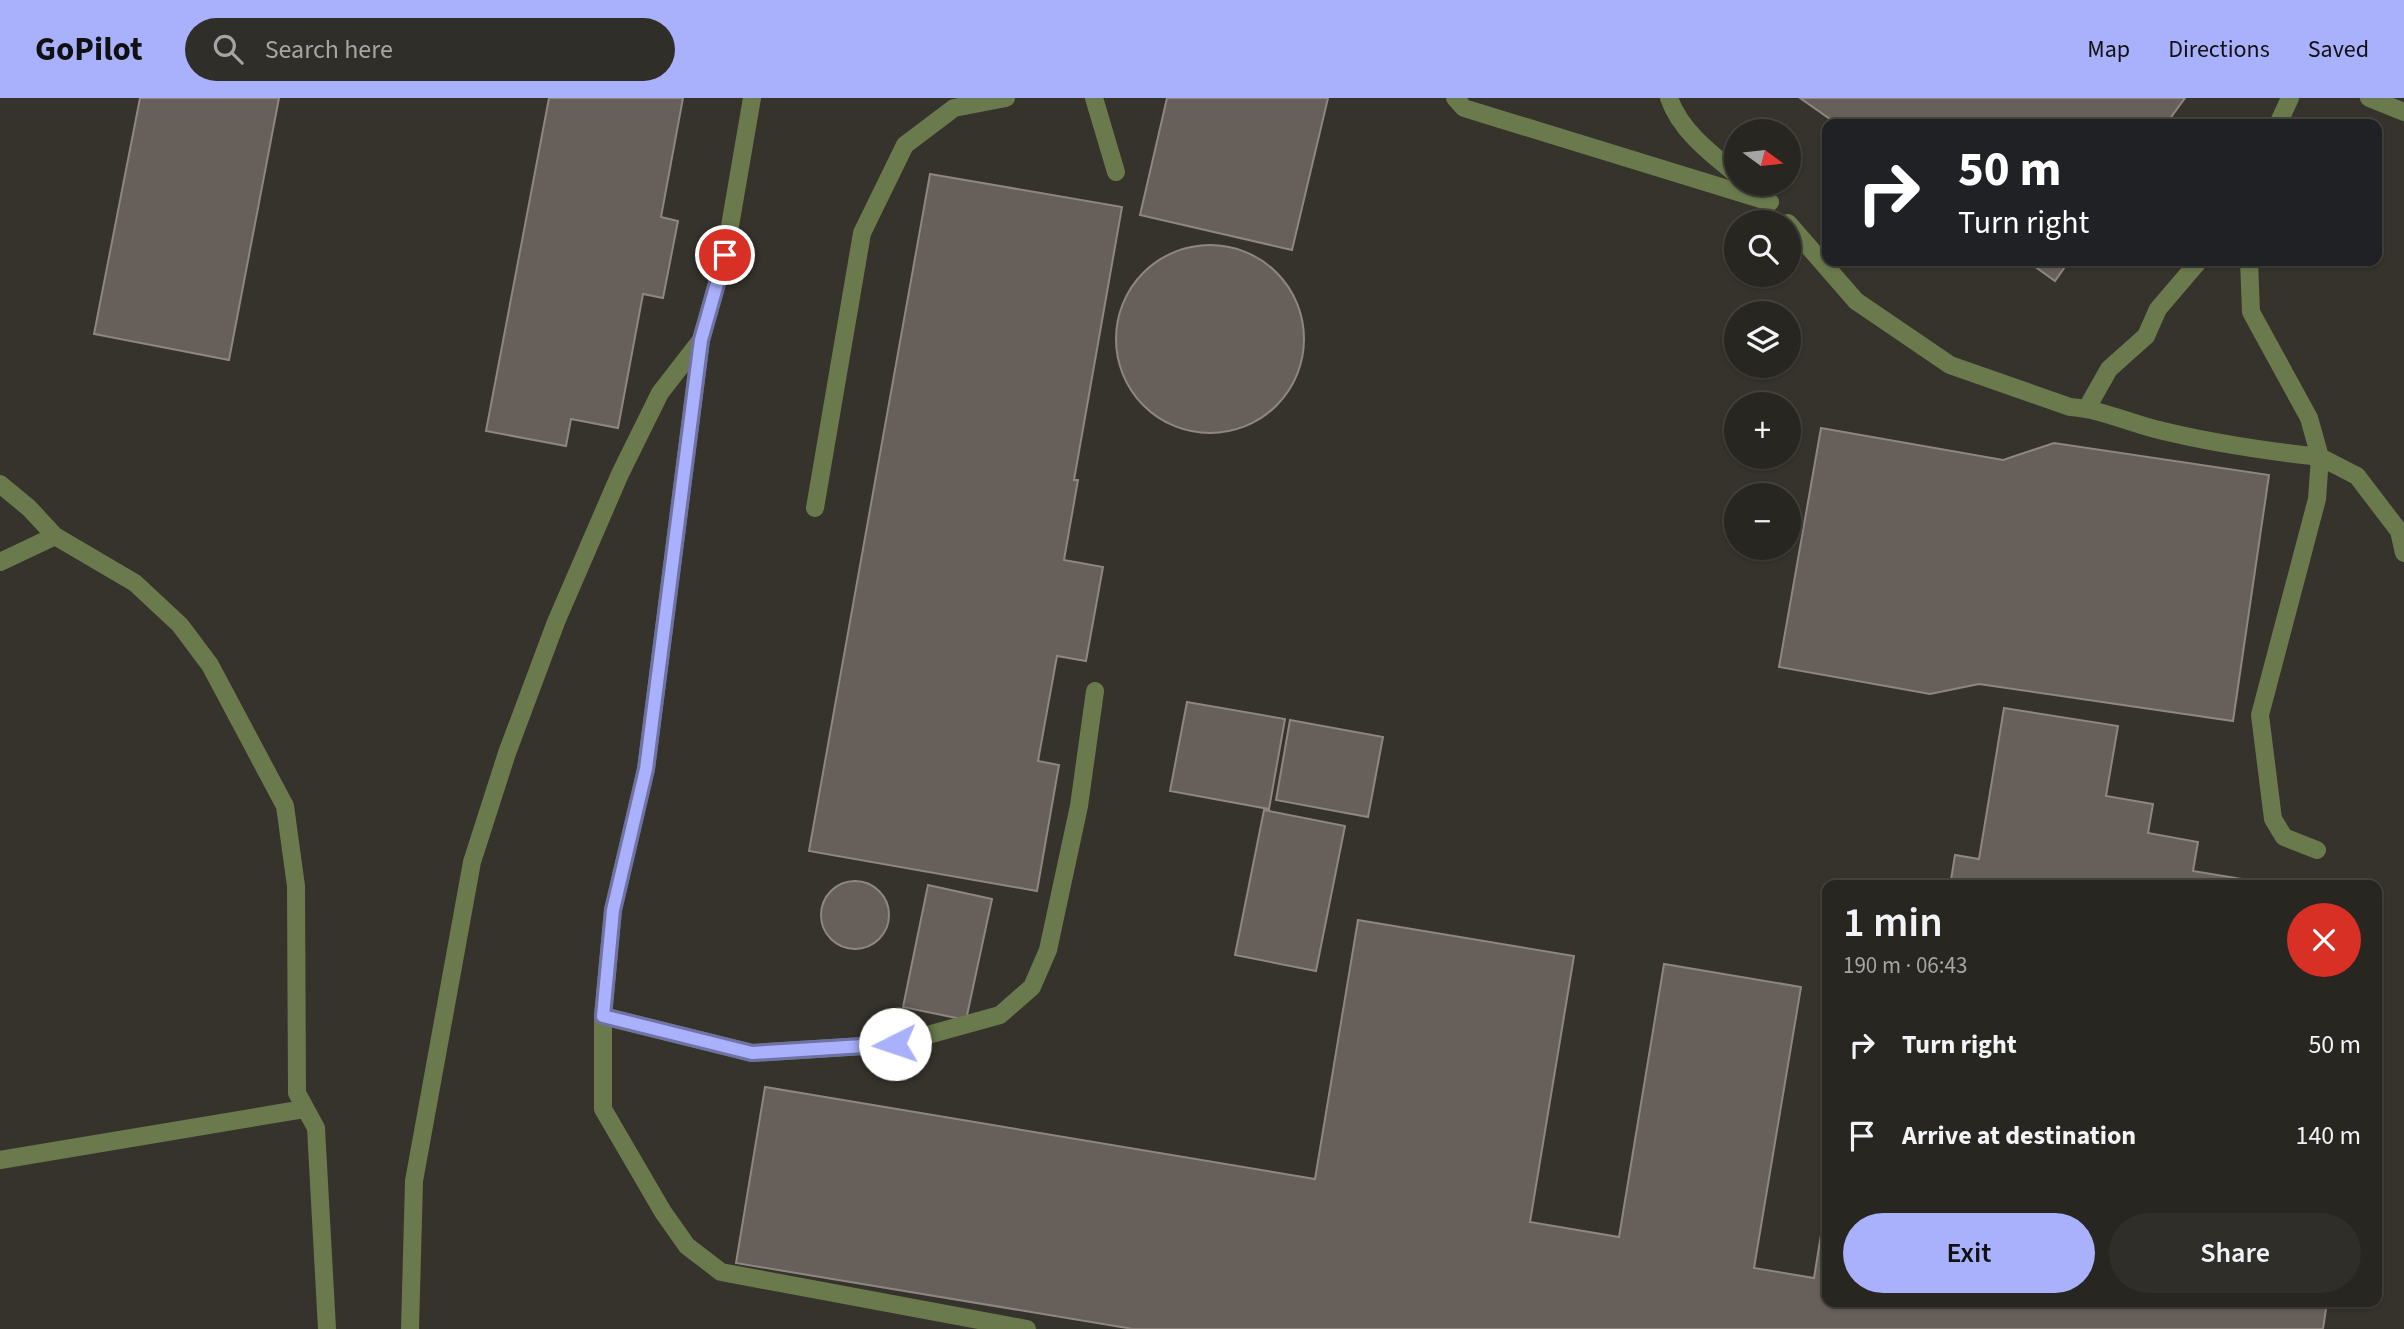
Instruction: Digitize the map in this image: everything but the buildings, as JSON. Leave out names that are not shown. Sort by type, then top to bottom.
[{"type":"street","points":[[752,98],[725,255],[701,340],[646,769],[613,910],[603,1016],[603,1108],[687,1246],[720,1272],[1027,1329]]},
{"type":"street","points":[[815,508],[862,233],[905,145],[954,108],[1006,98]]},
{"type":"street","points":[[1094,98],[1116,172]]},
{"type":"street","points":[[1455,98],[1464,108],[1770,202]]},
{"type":"street","points":[[1669,98],[1675,116],[1709,153],[1724,165]]},
{"type":"street","points":[[2280,119],[2290,98]]},
{"type":"street","points":[[2369,98],[2404,112]]},
{"type":"street","points":[[1763,196],[1777,210]]},
{"type":"street","points":[[1801,238],[1822,262]]},
{"type":"street","points":[[1825,266],[1856,301],[1950,365],[2070,407],[2087,408],[2158,430],[2264,451],[2320,457],[2357,476],[2399,531],[2404,553]]},
{"type":"street","points":[[2087,408],[2109,369],[2146,336],[2158,309],[2195,266]]},
{"type":"street","points":[[2249,266],[2251,312],[2309,418],[2320,457],[2317,499],[2260,715],[2273,820],[2284,837],[2317,850]]},
{"type":"street","points":[[410,1329],[414,1181],[472,862],[507,753],[556,622],[620,474],[660,393],[701,340]]},
{"type":"street","points":[[0,484],[29,508],[55,536],[135,583],[180,625],[210,665],[285,806],[296,886],[297,1093],[316,1128],[327,1329]]},
{"type":"street","points":[[0,562],[55,536]]},
{"type":"street","points":[[603,1016],[752,1053],[895,1044],[1000,1015],[1032,987],[1048,950],[1079,806],[1095,691]]},
{"type":"street","points":[[0,1160],[304,1109]]},
{"type":"route","points":[[725,255],[701,340],[646,769],[613,910],[603,1016],[752,1053],[895,1044]]}]
